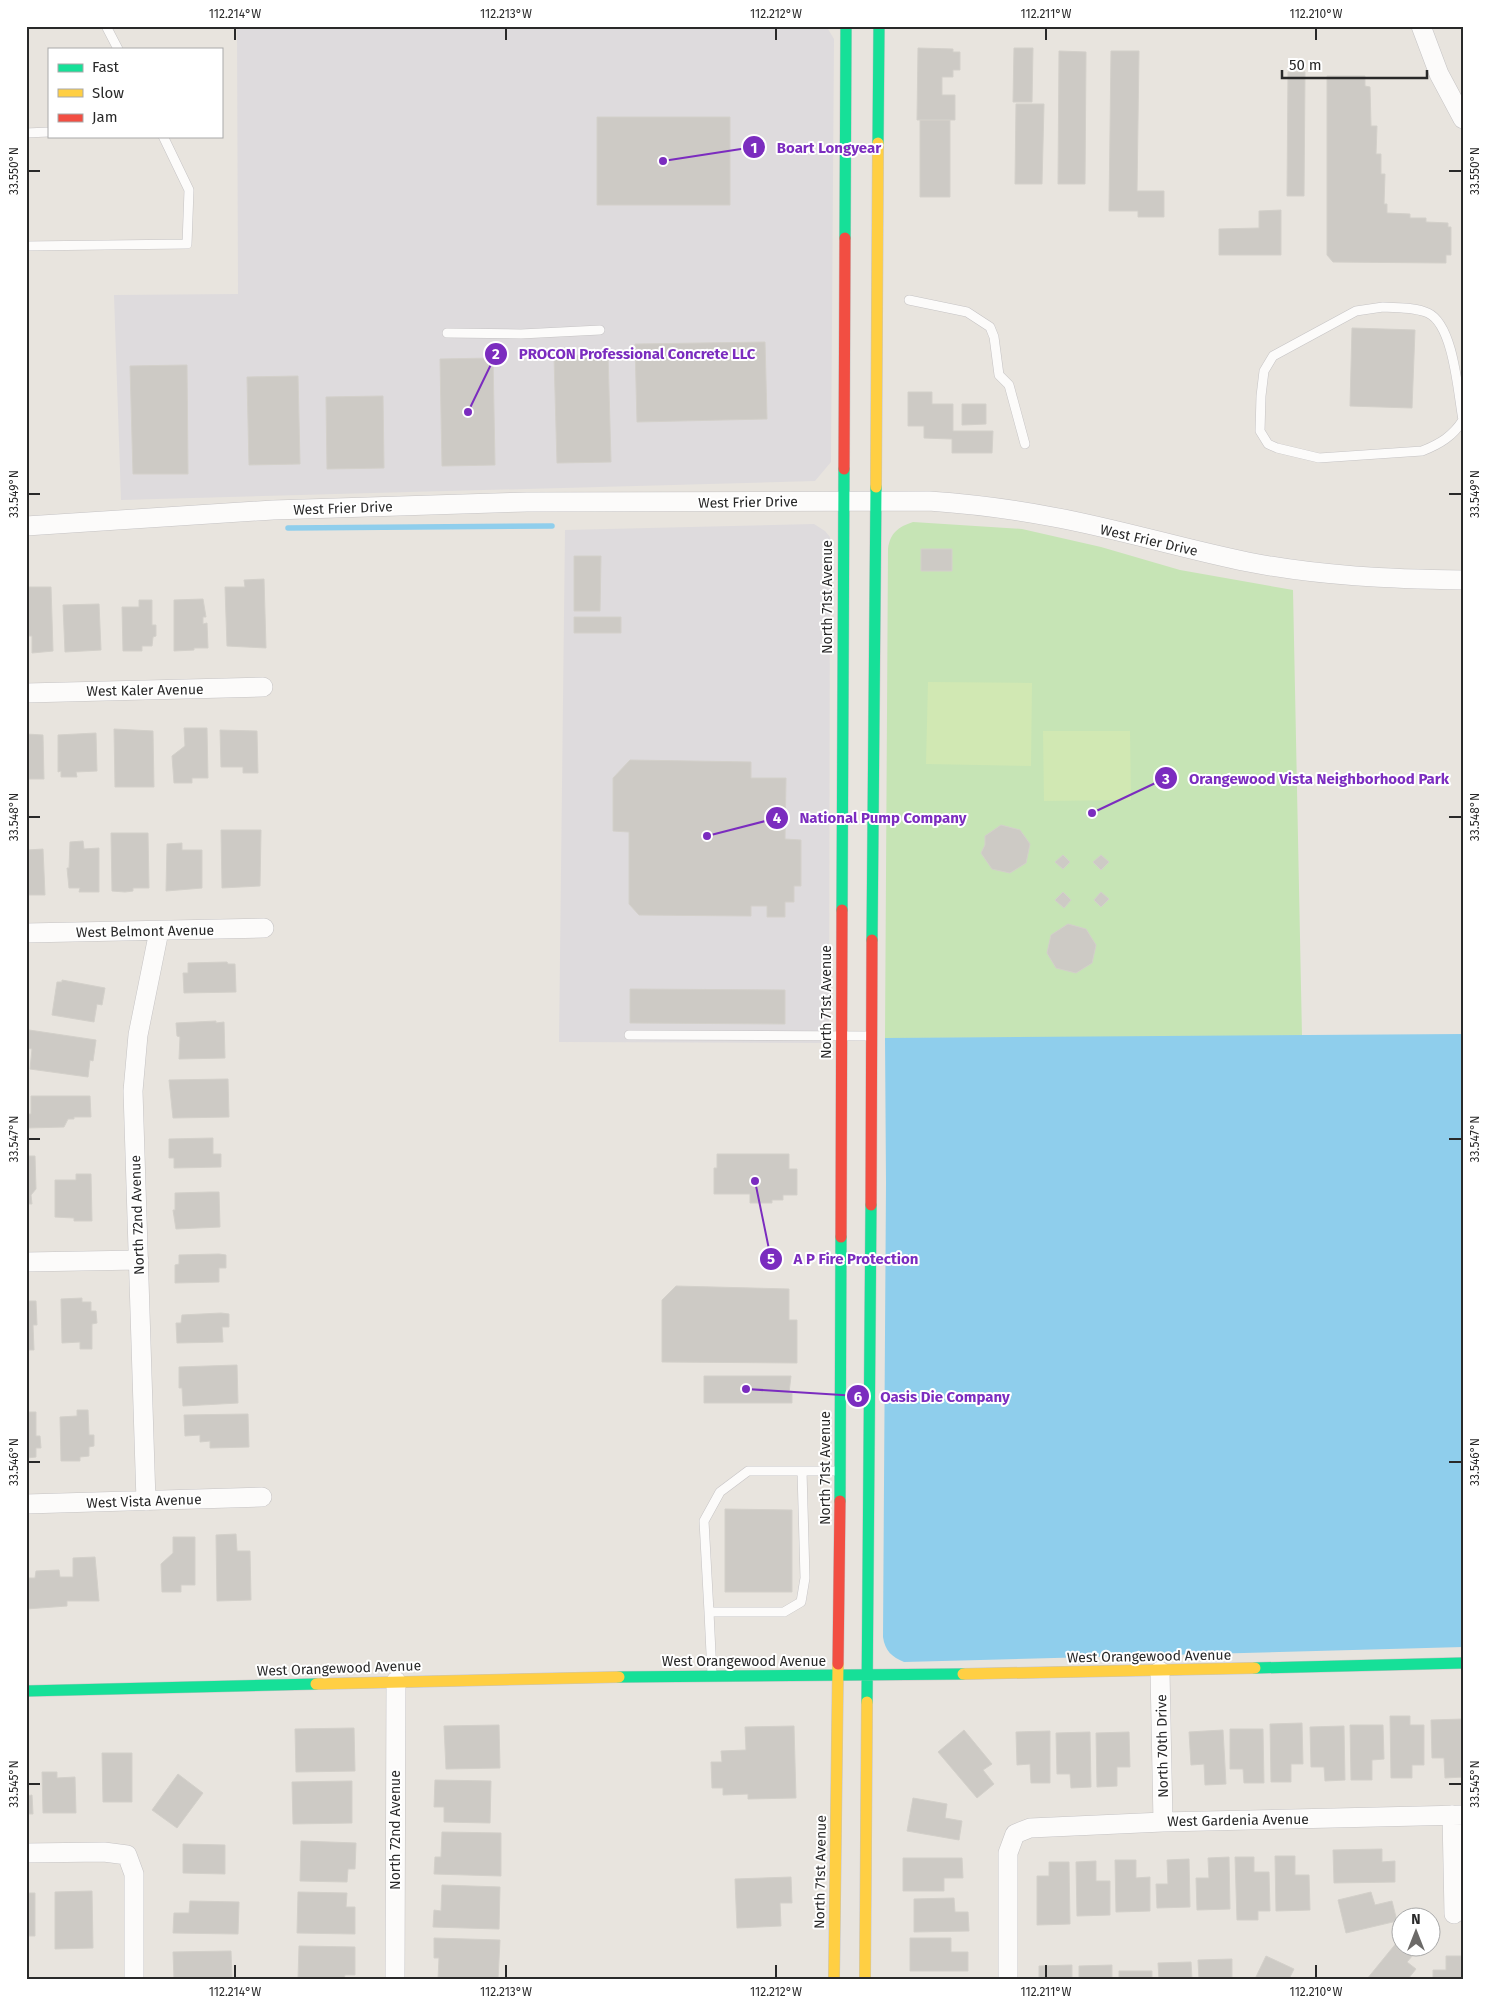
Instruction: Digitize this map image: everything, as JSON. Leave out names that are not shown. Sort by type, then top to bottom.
[{"type":"street","name":"North 71st Avenue","points":[[834,1979],[840,1471],[841,763],[846,26]]},
{"type":"street","points":[[865,1979],[873,1036],[865,764],[876,500],[869,301],[879,26]]},
{"type":"street","points":[[1421,26],[1440,74],[1463,119]]},
{"type":"street","points":[[844,301],[869,301]]},
{"type":"street","name":"West Frier Drive","points":[[26,526],[302,509],[527,502],[666,504],[876,500],[955,503],[1026,512],[1239,560],[1292,570],[1351,576],[1463,580]]},
{"type":"street","name":"West Kaler Avenue","points":[[26,693],[264,688]]},
{"type":"street","points":[[841,763],[865,764]]},
{"type":"street","name":"West Belmont Avenue","points":[[26,933],[264,928]]},
{"type":"street","name":"North 72nd Avenue","points":[[146,1501],[140,1260],[133,1119],[134,1063],[142,1006],[159,931]]},
{"type":"street","points":[[26,1262],[140,1260]]},
{"type":"street","name":"West Vista Avenue","points":[[26,1504],[262,1497]]},
{"type":"street","name":"West Orangewood Avenue","points":[[26,1691],[570,1677],[868,1676],[1463,1663]]},
{"type":"street","name":"North 70th Drive","points":[[1160,1671],[1163,1822]]},
{"type":"street","name":"North 72nd Avenue","points":[[395,1979],[396,1681]]},
{"type":"street","points":[[1454,1914],[1458,1815]]},
{"type":"street","name":"West Gardenia Avenue","points":[[1008,1979],[1008,1852],[1015,1834],[1030,1828],[1163,1822],[1458,1815]]},
{"type":"street","points":[[26,1853],[104,1852],[126,1855],[134,1874],[134,1979]]},
{"type":"lane","points":[[106,26],[117,48]]},
{"type":"lane","points":[[26,133],[48,132]]},
{"type":"lane","points":[[26,246],[187,244],[190,190],[164,138]]},
{"type":"lane","points":[[909,300],[967,312],[990,327],[994,337],[999,375],[1009,386],[1025,444]]},
{"type":"lane","points":[[1383,307],[1412,309],[1430,314],[1441,326],[1451,348],[1461,394],[1463,420],[1455,433],[1438,444],[1422,451],[1319,458],[1268,444],[1260,431],[1264,371],[1272,356],[1356,311],[1383,307]]},
{"type":"lane","points":[[447,332],[522,334],[600,330]]},
{"type":"lane","points":[[629,1035],[873,1036]]},
{"type":"lane","points":[[712,1676],[704,1521],[720,1492],[748,1471],[840,1471]]},
{"type":"lane","points":[[709,1612],[784,1612],[801,1602],[805,1578],[802,1471]]},
{"type":"shaded area","points":[[365,26],[824,26],[828,29],[834,39],[831,462],[815,481],[121,500],[114,295],[238,294],[237,28]]},
{"type":"shaded area","points":[[814,524],[825,531],[830,537],[829,1043],[559,1042],[565,530]]},
{"type":"green space","points":[[913,522],[1022,529],[1101,547],[1180,570],[1293,590],[1302,1037],[885,1038],[888,549],[889,543],[896,531]]},
{"type":"green space","points":[[928,682],[1032,683],[1031,766],[926,764]]},
{"type":"green space","points":[[1043,731],[1130,731],[1131,800],[1044,801]]},
{"type":"water","points":[[1463,1034],[1463,1647],[904,1662],[893,1656],[887,1650],[883,1637],[885,1038]]},
{"type":"building","points":[[918,48],[953,49],[953,52],[960,52],[960,70],[953,70],[953,77],[942,77],[942,95],[955,95],[955,120],[917,120]]},
{"type":"building","points":[[1014,48],[1033,48],[1032,102],[1013,102]]},
{"type":"building","points":[[1059,51],[1086,52],[1085,184],[1058,184]]},
{"type":"building","points":[[1111,51],[1139,51],[1137,191],[1164,191],[1164,217],[1138,217],[1138,211],[1109,211]]},
{"type":"building","points":[[1288,72],[1305,72],[1304,196],[1287,196]]},
{"type":"building","points":[[1327,76],[1365,76],[1365,86],[1370,87],[1371,126],[1377,126],[1376,154],[1381,154],[1381,174],[1385,174],[1384,204],[1387,204],[1387,213],[1410,214],[1410,218],[1426,218],[1426,222],[1448,223],[1448,227],[1451,227],[1451,255],[1446,255],[1446,263],[1333,262],[1327,255]]},
{"type":"building","points":[[1016,104],[1044,104],[1042,184],[1015,184]]},
{"type":"building","points":[[597,117],[730,117],[730,205],[597,205]]},
{"type":"building","points":[[920,120],[950,120],[950,197],[920,197]]},
{"type":"building","points":[[1281,210],[1281,255],[1219,255],[1219,229],[1259,228],[1259,211]]},
{"type":"building","points":[[1352,328],[1415,330],[1412,408],[1350,406]]},
{"type":"building","points":[[765,342],[767,419],[637,422],[635,344]]},
{"type":"building","points":[[608,354],[611,462],[557,463],[554,356]]},
{"type":"building","points":[[493,358],[495,465],[442,466],[440,359]]},
{"type":"building","points":[[187,365],[188,474],[133,474],[130,366]]},
{"type":"building","points":[[298,376],[300,464],[249,465],[247,377]]},
{"type":"building","points":[[908,392],[932,392],[932,404],[953,404],[953,431],[993,431],[992,453],[952,453],[952,439],[924,438],[924,426],[908,426]]},
{"type":"building","points":[[383,396],[384,468],[327,469],[326,397]]},
{"type":"building","points":[[962,404],[986,404],[986,424],[962,425]]},
{"type":"building","points":[[921,549],[952,549],[952,571],[921,571]]},
{"type":"building","points":[[574,556],[601,556],[600,611],[574,611]]},
{"type":"building","points":[[264,579],[266,648],[227,646],[225,587],[245,587],[244,580]]},
{"type":"building","points":[[26,587],[51,587],[53,651],[32,653],[32,636],[26,636]]},
{"type":"building","points":[[203,599],[206,617],[203,617],[203,624],[207,623],[208,648],[174,651],[174,600]]},
{"type":"building","points":[[139,600],[152,600],[152,625],[156,625],[156,636],[153,637],[152,646],[142,646],[142,651],[123,651],[122,607],[139,607]]},
{"type":"building","points":[[99,604],[101,650],[65,652],[63,605]]},
{"type":"building","points":[[574,617],[621,617],[621,633],[574,633]]},
{"type":"building","points":[[184,728],[207,728],[208,778],[192,778],[192,783],[174,783],[172,756],[185,746]]},
{"type":"building","points":[[114,729],[153,731],[154,787],[115,787]]},
{"type":"building","points":[[220,730],[257,731],[258,773],[243,773],[243,767],[221,767]]},
{"type":"building","points":[[96,733],[97,771],[76,772],[77,777],[61,777],[61,771],[58,772],[58,735]]},
{"type":"building","points":[[26,734],[43,735],[44,779],[26,779]]},
{"type":"building","points":[[630,760],[751,762],[751,778],[786,778],[785,839],[801,840],[801,886],[794,886],[794,902],[785,902],[785,917],[767,917],[767,906],[751,906],[751,916],[639,915],[629,904],[629,832],[613,831],[613,778]]},
{"type":"building","points":[[1001,825],[1020,830],[1030,844],[1026,863],[1010,873],[992,869],[981,853],[985,845],[985,836]]},
{"type":"building","points":[[221,830],[261,830],[260,886],[222,888]]},
{"type":"building","points":[[111,833],[148,833],[149,888],[133,888],[133,891],[125,892],[112,891]]},
{"type":"building","points":[[83,841],[84,849],[99,848],[99,892],[79,892],[80,888],[69,888],[67,868],[69,868],[70,842]]},
{"type":"building","points":[[26,843],[28,850],[43,849],[45,895],[26,895]]},
{"type":"building","points":[[182,843],[182,850],[202,850],[202,888],[166,891],[167,844]]},
{"type":"building","points":[[1063,855],[1070,862],[1063,869],[1055,862]]},
{"type":"building","points":[[1101,855],[1109,862],[1101,870],[1093,862]]},
{"type":"building","points":[[1063,892],[1071,900],[1064,908],[1055,900]]},
{"type":"building","points":[[1101,892],[1109,899],[1101,907],[1094,900]]},
{"type":"building","points":[[1068,924],[1086,929],[1096,945],[1092,963],[1076,973],[1056,968],[1047,953],[1051,935]]},
{"type":"building","points":[[227,962],[228,964],[235,964],[236,992],[184,993],[183,973],[188,973],[188,963]]},
{"type":"building","points":[[62,980],[105,988],[102,1005],[97,1004],[94,1022],[52,1015],[57,982],[62,982]]},
{"type":"building","points":[[630,989],[785,990],[785,1024],[630,1023]]},
{"type":"building","points":[[216,1021],[216,1023],[224,1022],[225,1058],[179,1059],[180,1037],[177,1036],[176,1023]]},
{"type":"building","points":[[29,1030],[96,1040],[93,1061],[90,1060],[88,1077],[30,1069],[32,1049],[26,1048]]},
{"type":"building","points":[[228,1079],[229,1117],[173,1118],[169,1080]]},
{"type":"building","points":[[31,1096],[90,1096],[91,1117],[68,1119],[64,1127],[27,1128],[26,1114],[31,1114]]},
{"type":"building","points":[[213,1138],[213,1154],[221,1154],[221,1167],[174,1168],[174,1158],[169,1158],[169,1139]]},
{"type":"building","points":[[717,1154],[789,1154],[789,1169],[797,1169],[797,1195],[783,1195],[783,1200],[772,1200],[772,1203],[750,1203],[750,1194],[714,1194],[714,1168],[717,1168]]},
{"type":"building","points":[[26,1156],[35,1156],[36,1189],[31,1195],[32,1204],[26,1204]]},
{"type":"building","points":[[76,1174],[91,1174],[92,1221],[74,1221],[74,1218],[55,1217],[55,1180],[76,1180]]},
{"type":"building","points":[[219,1192],[220,1227],[176,1229],[173,1210],[175,1210],[175,1193]]},
{"type":"building","points":[[179,1255],[226,1255],[226,1268],[219,1268],[219,1282],[175,1283],[175,1265],[179,1264]]},
{"type":"building","points":[[676,1286],[789,1289],[789,1320],[797,1320],[797,1363],[662,1362],[662,1300]]},
{"type":"building","points":[[82,1298],[82,1302],[91,1302],[91,1311],[96,1311],[97,1323],[92,1324],[92,1349],[80,1349],[80,1342],[62,1343],[61,1299]]},
{"type":"building","points":[[26,1301],[36,1301],[37,1325],[33,1325],[34,1350],[26,1350]]},
{"type":"building","points":[[229,1314],[229,1327],[222,1327],[223,1342],[177,1343],[176,1323],[181,1323],[182,1315]]},
{"type":"building","points":[[237,1365],[238,1403],[183,1406],[182,1388],[179,1388],[179,1367]]},
{"type":"building","points":[[704,1376],[791,1376],[789,1393],[792,1393],[792,1403],[704,1403]]},
{"type":"building","points":[[77,1410],[88,1410],[89,1435],[94,1435],[94,1446],[89,1447],[89,1456],[80,1457],[80,1461],[61,1461],[60,1417],[77,1416]]},
{"type":"building","points":[[26,1412],[36,1412],[36,1436],[40,1436],[41,1448],[36,1448],[36,1457],[27,1458],[26,1462]]},
{"type":"building","points":[[248,1414],[249,1447],[210,1448],[210,1441],[200,1442],[200,1435],[185,1436],[184,1415]]},
{"type":"building","points":[[725,1509],[792,1510],[792,1592],[725,1592]]},
{"type":"building","points":[[236,1534],[237,1551],[250,1551],[251,1600],[217,1601],[216,1535]]},
{"type":"building","points":[[173,1537],[195,1537],[195,1585],[181,1585],[181,1592],[162,1592],[161,1564],[173,1553]]},
{"type":"building","points":[[95,1557],[99,1601],[67,1601],[67,1606],[26,1609],[26,1578],[35,1578],[36,1571],[59,1570],[60,1577],[73,1577],[73,1558]]},
{"type":"building","points":[[1390,1716],[1410,1716],[1410,1725],[1424,1725],[1424,1765],[1412,1765],[1412,1778],[1391,1778]]},
{"type":"building","points":[[1463,1719],[1463,1777],[1445,1778],[1444,1758],[1432,1758],[1431,1720]]},
{"type":"building","points":[[1302,1723],[1303,1764],[1291,1764],[1291,1782],[1271,1782],[1270,1724]]},
{"type":"building","points":[[499,1725],[500,1768],[446,1769],[444,1726]]},
{"type":"building","points":[[1350,1725],[1383,1725],[1384,1759],[1372,1760],[1372,1780],[1351,1780]]},
{"type":"building","points":[[794,1726],[796,1798],[748,1799],[748,1794],[723,1795],[723,1788],[712,1788],[711,1762],[722,1762],[721,1751],[746,1750],[745,1727]]},
{"type":"building","points":[[1344,1726],[1345,1780],[1325,1781],[1324,1767],[1311,1767],[1310,1727]]},
{"type":"building","points":[[354,1728],[355,1771],[296,1772],[295,1729]]},
{"type":"building","points":[[1230,1729],[1263,1729],[1264,1783],[1244,1783],[1243,1769],[1230,1769]]},
{"type":"building","points":[[964,1730],[992,1764],[983,1770],[994,1784],[977,1798],[938,1752]]},
{"type":"building","points":[[1223,1730],[1226,1784],[1205,1785],[1204,1764],[1191,1765],[1189,1732]]},
{"type":"building","points":[[1050,1731],[1050,1783],[1031,1783],[1030,1764],[1017,1765],[1016,1732]]},
{"type":"building","points":[[1090,1732],[1091,1787],[1071,1788],[1070,1774],[1057,1774],[1056,1733]]},
{"type":"building","points":[[1129,1732],[1130,1767],[1117,1767],[1117,1786],[1097,1787],[1096,1733]]},
{"type":"building","points":[[102,1753],[132,1753],[132,1802],[103,1802]]},
{"type":"building","points":[[42,1772],[57,1772],[57,1778],[75,1777],[76,1813],[43,1813]]},
{"type":"building","points":[[178,1774],[203,1793],[177,1828],[152,1810]]},
{"type":"building","points":[[435,1780],[491,1781],[490,1823],[444,1822],[444,1807],[434,1807]]},
{"type":"building","points":[[352,1781],[352,1823],[293,1824],[292,1782]]},
{"type":"building","points":[[32,1795],[33,1814],[26,1814],[26,1796]]},
{"type":"building","points":[[913,1798],[947,1804],[945,1818],[962,1821],[959,1840],[907,1831]]},
{"type":"building","points":[[442,1832],[501,1833],[501,1876],[434,1874],[435,1857],[441,1857]]},
{"type":"building","points":[[301,1841],[356,1843],[355,1869],[348,1869],[347,1882],[300,1881]]},
{"type":"building","points":[[183,1844],[225,1845],[225,1874],[183,1873]]},
{"type":"building","points":[[1382,1849],[1382,1862],[1395,1861],[1395,1882],[1334,1883],[1333,1850]]},
{"type":"building","points":[[1275,1856],[1295,1856],[1295,1875],[1309,1875],[1310,1910],[1276,1911]]},
{"type":"building","points":[[1229,1857],[1230,1909],[1197,1910],[1196,1878],[1209,1878],[1208,1858]]},
{"type":"building","points":[[1235,1857],[1254,1857],[1254,1872],[1269,1872],[1270,1911],[1258,1911],[1258,1920],[1237,1920]]},
{"type":"building","points":[[903,1858],[962,1858],[963,1878],[944,1878],[944,1891],[903,1891]]},
{"type":"building","points":[[1189,1859],[1190,1907],[1157,1908],[1156,1884],[1168,1884],[1167,1860]]},
{"type":"building","points":[[1115,1860],[1136,1860],[1136,1878],[1150,1877],[1150,1911],[1116,1912]]},
{"type":"building","points":[[1096,1861],[1096,1881],[1110,1881],[1110,1915],[1077,1916],[1076,1862]]},
{"type":"building","points":[[1049,1862],[1069,1862],[1070,1924],[1037,1925],[1037,1876],[1049,1876]]},
{"type":"building","points":[[791,1877],[792,1903],[780,1903],[781,1926],[737,1928],[735,1879]]},
{"type":"building","points":[[442,1885],[500,1887],[499,1929],[433,1927],[434,1910],[441,1911]]},
{"type":"building","points":[[92,1891],[93,1948],[55,1949],[55,1892]]},
{"type":"building","points":[[298,1892],[347,1893],[346,1907],[355,1907],[355,1934],[297,1933]]},
{"type":"building","points":[[1371,1892],[1375,1905],[1392,1901],[1394,1908],[1392,1908],[1392,1922],[1346,1933],[1338,1900]]},
{"type":"building","points":[[26,1893],[35,1893],[35,1936],[26,1936]]},
{"type":"building","points":[[954,1898],[955,1912],[968,1912],[969,1931],[914,1932],[914,1899]]},
{"type":"building","points":[[190,1901],[239,1902],[238,1934],[173,1933],[174,1913],[189,1913]]},
{"type":"building","points":[[434,1938],[500,1940],[498,1979],[438,1979],[439,1958],[434,1958]]},
{"type":"building","points":[[910,1938],[951,1938],[951,1952],[968,1952],[968,1971],[910,1971]]},
{"type":"building","points":[[299,1946],[355,1947],[355,1975],[345,1975],[344,1979],[298,1979]]},
{"type":"building","points":[[1392,1948],[1392,1958],[1410,1958],[1407,1962],[1416,1969],[1408,1979],[1367,1979]]},
{"type":"building","points":[[231,1951],[232,1979],[174,1979],[173,1952]]},
{"type":"building","points":[[1266,1956],[1294,1969],[1289,1979],[1255,1979]]},
{"type":"building","points":[[1446,1956],[1463,1956],[1463,1979],[1433,1979],[1433,1970],[1446,1970]]},
{"type":"building","points":[[1232,1959],[1232,1979],[1199,1979],[1198,1960]]},
{"type":"building","points":[[1191,1962],[1192,1979],[1159,1979],[1158,1963]]},
{"type":"building","points":[[1072,1965],[1072,1979],[1039,1979],[1039,1966]]},
{"type":"building","points":[[1112,1965],[1112,1979],[1079,1979],[1079,1966]]},
{"type":"building","points":[[1119,1971],[1152,1971],[1152,1979],[1119,1979]]},
{"type":"waterway","points":[[288,528],[552,526]]},
{"type":"traffic: fast","points":[[845,238],[846,26]]},
{"type":"traffic: fast","points":[[878,143],[879,26]]},
{"type":"traffic: fast","points":[[842,910],[844,469]]},
{"type":"traffic: fast","points":[[872,940],[876,487]]},
{"type":"traffic: fast","points":[[867,1702],[871,1205]]},
{"type":"traffic: fast","points":[[840,1501],[841,1237]]},
{"type":"traffic: fast","points":[[1255,1668],[1463,1663]]},
{"type":"traffic: fast","points":[[619,1677],[963,1674]]},
{"type":"traffic: fast","points":[[26,1691],[316,1684]]},
{"type":"traffic: slow","points":[[876,487],[878,143]]},
{"type":"traffic: slow","points":[[834,1979],[838,1664]]},
{"type":"traffic: slow","points":[[963,1674],[1255,1668]]},
{"type":"traffic: slow","points":[[316,1684],[619,1677]]},
{"type":"traffic: slow","points":[[865,1979],[867,1702]]},
{"type":"traffic: jam","points":[[844,469],[845,238]]},
{"type":"traffic: jam","points":[[841,1237],[842,910]]},
{"type":"traffic: jam","points":[[871,1205],[872,940]]},
{"type":"traffic: jam","points":[[838,1664],[840,1501]]},
{"type":"place","name":"Boart Longyear","points":[[663,161]]},
{"type":"place","name":"PROCON Professional Concrete LLC","points":[[468,412]]},
{"type":"place","name":"Orangewood Vista Neighborhood Park","points":[[1092,813]]},
{"type":"place","name":"National Pump Company","points":[[707,836]]},
{"type":"place","name":"A P Fire Protection","points":[[755,1181]]},
{"type":"place","name":"Oasis Die Company","points":[[746,1389]]}]
